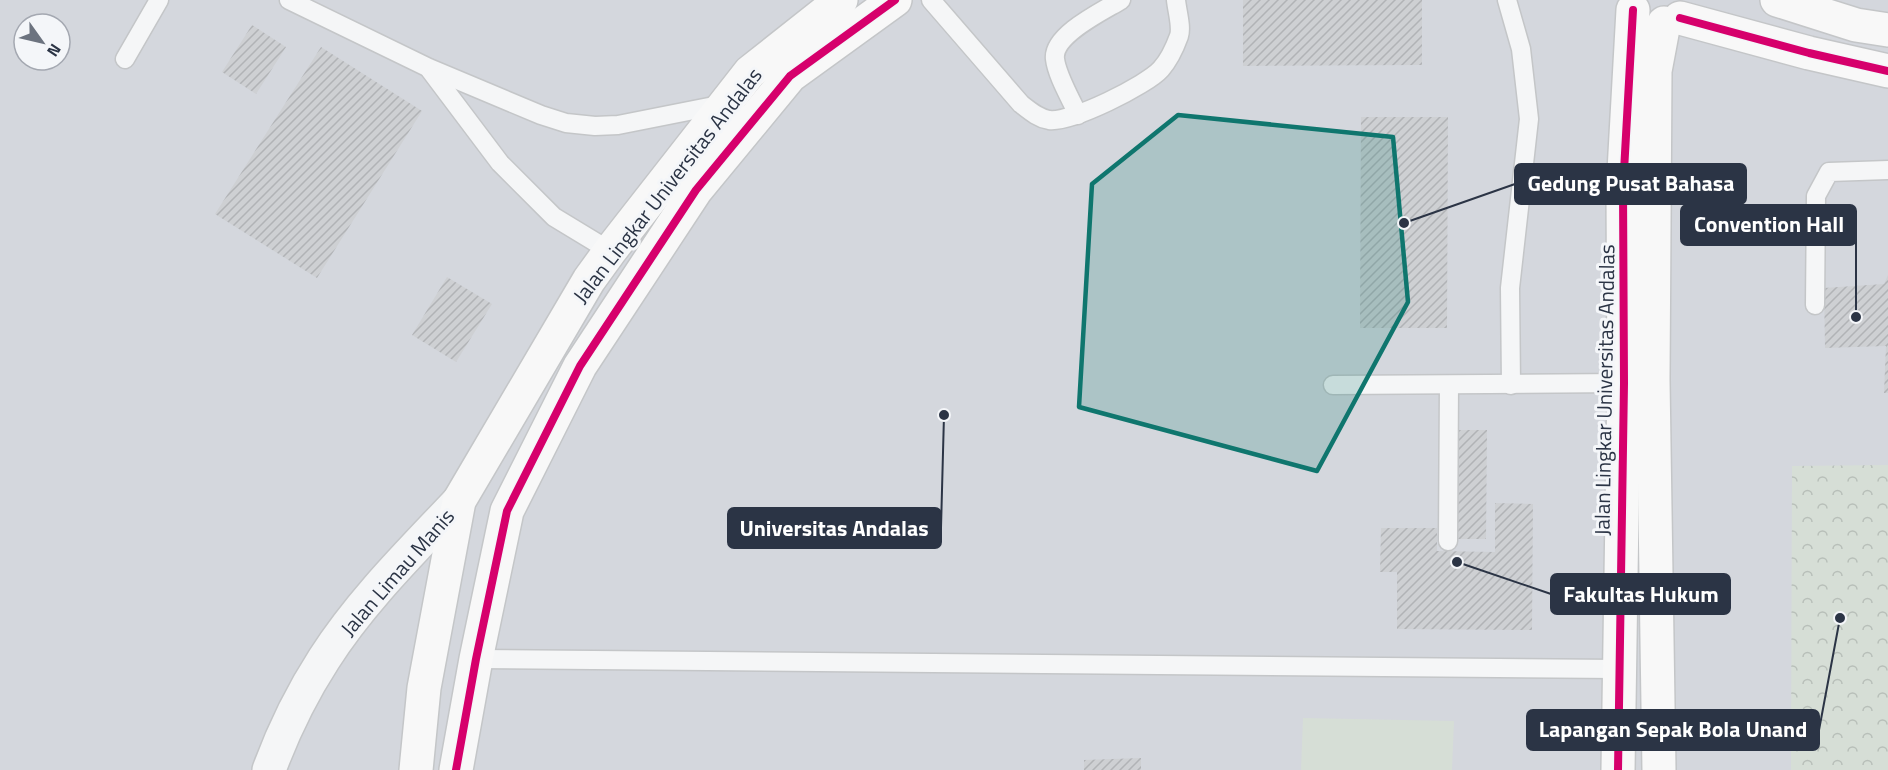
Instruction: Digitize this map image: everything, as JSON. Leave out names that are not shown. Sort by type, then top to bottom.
[{"type":"street","name":"Jalan Lingkar Universitas Andalas","points":[[456,770],[507,511],[580,366],[696,190],[790,76],[895,0]]},
{"type":"street","points":[[1777,0],[1856,25],[1888,30]]},
{"type":"street","name":"Jalan Lingkar Universitas Andalas","points":[[1618,770],[1624,383],[1623,189],[1631,5]]},
{"type":"street","points":[[1631,5],[1647,20],[1680,14],[1809,53],[1888,71]]},
{"type":"street","name":"Jalan Lingkar Universitas Andalas","points":[[416,770],[424,688],[459,501],[589,280],[610,251],[750,72],[831,7]]},
{"type":"street","points":[[831,7],[845,37]]},
{"type":"street","points":[[1659,770],[1653,380],[1655,70],[1680,14]]},
{"type":"street","name":"Jalan Limau Manis","points":[[269,770],[281,737],[324,658],[379,586],[459,501]]},
{"type":"lane","points":[[125,59],[159,0]]},
{"type":"lane","points":[[290,0],[429,68],[531,111],[566,123],[596,126],[618,125],[725,104]]},
{"type":"lane","points":[[931,0],[1028,109],[1048,120],[1059,120],[1078,115],[1138,85],[1160,70],[1180,34],[1176,0]]},
{"type":"lane","points":[[1078,115],[1055,60],[1055,48],[1065,36],[1121,0]]},
{"type":"lane","points":[[1507,0],[1521,50],[1529,119],[1510,288],[1511,385]]},
{"type":"lane","points":[[429,68],[500,163],[554,217],[610,251]]},
{"type":"lane","points":[[1815,304],[1816,196],[1822,183],[1829,172],[1888,170]]},
{"type":"lane","points":[[1332,385],[1624,383]]},
{"type":"lane","points":[[1448,541],[1449,385]]},
{"type":"lane","points":[[476,660],[1618,669]]},
{"type":"highlighted area","points":[[1178,115],[1393,137],[1408,302],[1317,471],[1079,407],[1092,184]]},
{"type":"shaded area","points":[[0,0],[1888,0],[1888,770],[0,770]]},
{"type":"green space","points":[[1888,465],[1888,770],[1791,770],[1792,466]]},
{"type":"green space","points":[[1303,718],[1454,721],[1452,770],[1301,770]]},
{"type":"building","points":[[1243,0],[1422,0],[1422,65],[1243,66]]},
{"type":"building","points":[[252,25],[286,47],[256,94],[222,72]]},
{"type":"building","points":[[321,47],[422,111],[317,278],[215,214]]},
{"type":"building","points":[[1361,117],[1448,117],[1447,328],[1360,328]]},
{"type":"building","points":[[1888,275],[1888,393],[1884,393],[1886,346],[1825,348],[1824,288],[1884,284]]},
{"type":"building","points":[[447,277],[492,304],[456,362],[412,335]]},
{"type":"building","points":[[1459,430],[1487,430],[1486,539],[1458,539]]},
{"type":"building","points":[[1495,503],[1533,504],[1532,630],[1397,629],[1397,572],[1380,572],[1381,528],[1437,528],[1437,551],[1495,552]]},
{"type":"building","points":[[1141,758],[1141,770],[1084,770],[1084,760]]},
{"type":"cycle path","points":[[456,770],[476,659],[507,511],[580,366],[696,190],[790,76],[895,0]]},
{"type":"cycle path","points":[[1618,770],[1624,383],[1623,189],[1633,10]]},
{"type":"cycle path","points":[[1680,18],[1809,53],[1888,71]]},
{"type":"place","name":"Gedung Pusat Bahasa","points":[[1404,223]]},
{"type":"place","name":"Convention Hall","points":[[1856,317]]},
{"type":"place","name":"Universitas Andalas","points":[[944,415]]},
{"type":"place","name":"Fakultas Hukum","points":[[1457,562]]},
{"type":"place","name":"Lapangan Sepak Bola Unand","points":[[1840,618]]}]
